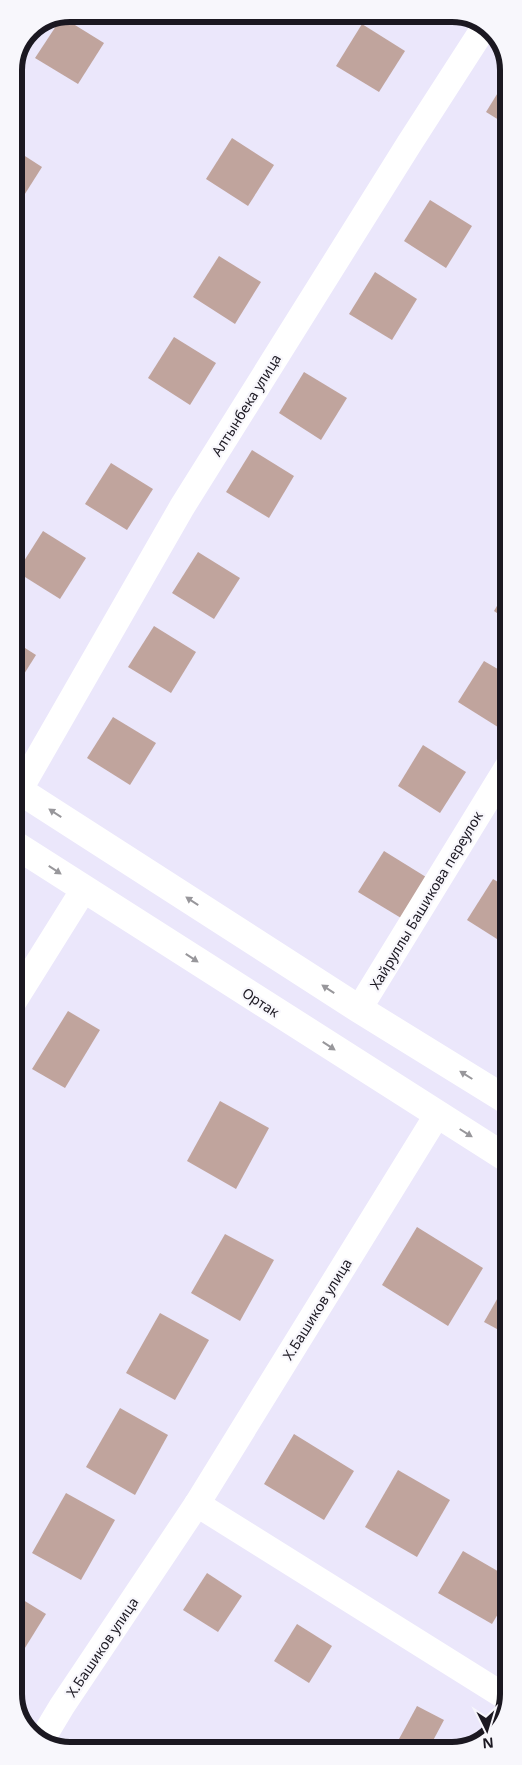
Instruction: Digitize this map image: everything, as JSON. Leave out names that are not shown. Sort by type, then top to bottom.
[{"type":"street","name":"Алтынбека улица","points":[[22,780],[182,507],[481,33]]},
{"type":"street","name":"Хайруллы Башикова переулок","points":[[359,1009],[500,779]]},
{"type":"street","points":[[22,792],[359,1009],[500,1095]]},
{"type":"street","name":"Ортак","points":[[22,849],[500,1154]]},
{"type":"street","points":[[22,988],[84,889]]},
{"type":"street","name":"Х.Башиков улица","points":[[45,1735],[197,1504],[438,1115]]},
{"type":"street","points":[[197,1504],[500,1694]]},
{"type":"building","points":[[70,22],[104,43],[78,84],[35,58],[57,24],[61,23]]},
{"type":"building","points":[[362,24],[405,51],[379,92],[336,66]]},
{"type":"building","points":[[500,89],[500,121],[486,112]]},
{"type":"building","points":[[232,138],[274,165],[248,206],[206,179]]},
{"type":"building","points":[[22,154],[42,167],[22,199]]},
{"type":"building","points":[[430,200],[472,226],[446,268],[404,241]]},
{"type":"building","points":[[219,256],[261,282],[235,324],[193,297]]},
{"type":"building","points":[[375,272],[417,299],[392,340],[349,314]]},
{"type":"building","points":[[174,337],[216,363],[190,405],[148,378]]},
{"type":"building","points":[[304,372],[347,398],[321,440],[279,413]]},
{"type":"building","points":[[252,450],[294,476],[269,518],[226,492]]},
{"type":"building","points":[[111,463],[153,489],[127,530],[85,504]]},
{"type":"building","points":[[43,531],[86,558],[60,599],[22,575],[22,564]]},
{"type":"building","points":[[198,552],[240,578],[214,619],[172,593]]},
{"type":"building","points":[[500,601],[500,615],[494,611]]},
{"type":"building","points":[[154,626],[196,652],[171,693],[128,667]]},
{"type":"building","points":[[22,646],[36,655],[22,677]]},
{"type":"building","points":[[484,661],[500,670],[500,728],[458,702]]},
{"type":"building","points":[[113,717],[156,743],[130,785],[87,758]]},
{"type":"building","points":[[423,745],[466,772],[440,813],[398,786]]},
{"type":"building","points":[[384,851],[426,877],[401,918],[358,892]]},
{"type":"building","points":[[493,879],[500,883],[500,941],[467,920]]},
{"type":"building","points":[[68,1011],[100,1030],[65,1088],[32,1069]]},
{"type":"building","points":[[220,1101],[269,1128],[236,1189],[187,1161]]},
{"type":"building","points":[[417,1227],[483,1268],[448,1326],[382,1285]]},
{"type":"building","points":[[225,1234],[274,1260],[240,1321],[191,1293]]},
{"type":"building","points":[[500,1294],[500,1331],[484,1322]]},
{"type":"building","points":[[160,1313],[209,1340],[175,1400],[126,1373]]},
{"type":"building","points":[[120,1408],[168,1435],[135,1495],[86,1467]]},
{"type":"building","points":[[294,1434],[354,1471],[324,1520],[264,1484]]},
{"type":"building","points":[[398,1470],[450,1500],[417,1557],[365,1527]]},
{"type":"building","points":[[66,1493],[115,1520],[81,1580],[32,1553]]},
{"type":"building","points":[[463,1551],[500,1572],[500,1610],[492,1624],[438,1593]]},
{"type":"building","points":[[207,1573],[242,1596],[218,1632],[183,1610]]},
{"type":"building","points":[[22,1599],[46,1614],[22,1653]]},
{"type":"building","points":[[297,1624],[332,1646],[309,1683],[274,1661]]},
{"type":"building","points":[[417,1706],[444,1720],[432,1742],[397,1742]]}]
